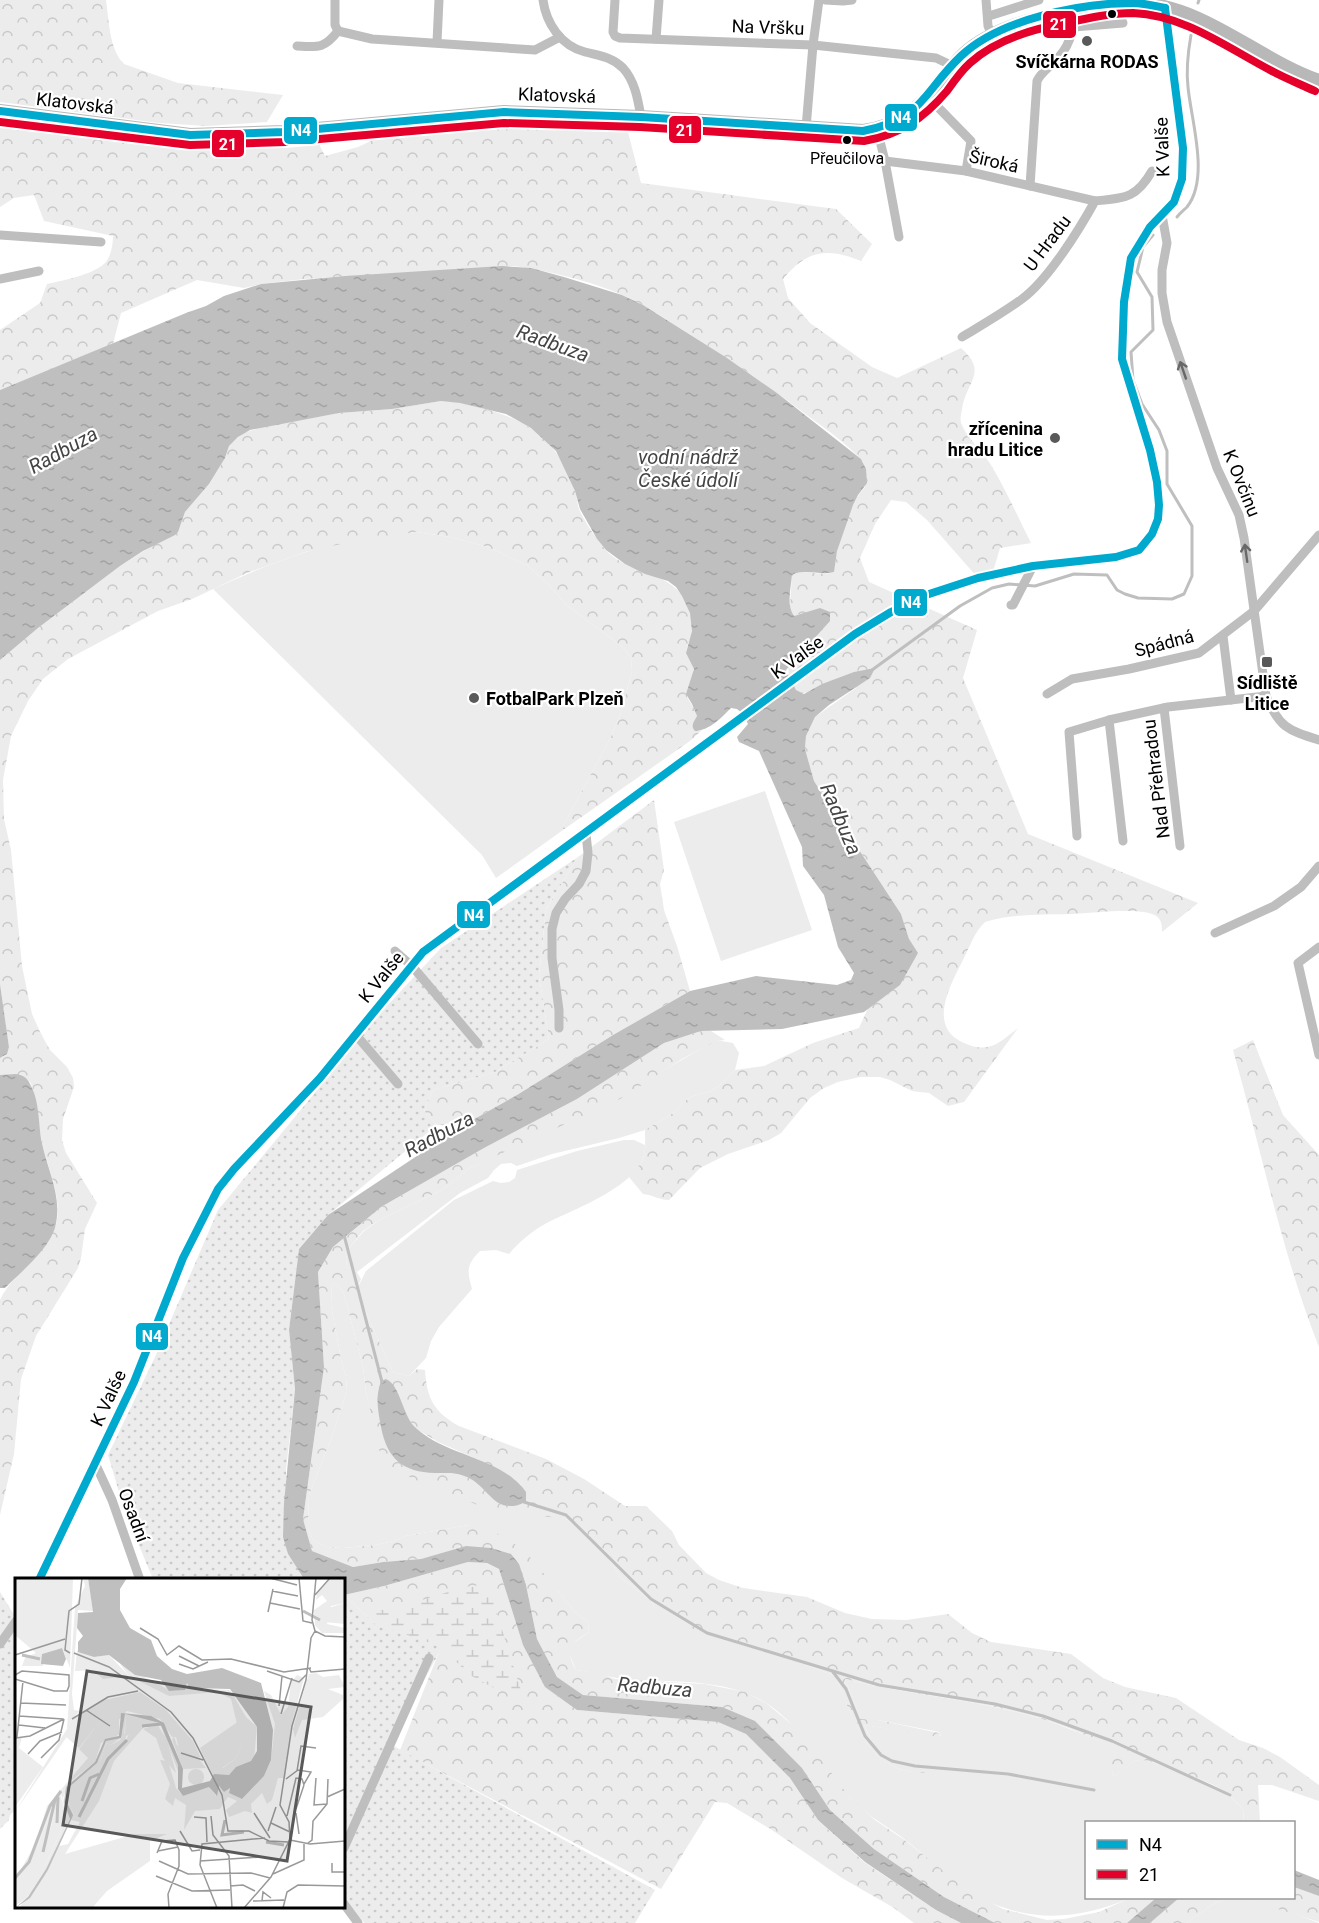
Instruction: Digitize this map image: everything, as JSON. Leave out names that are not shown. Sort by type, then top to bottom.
[{"type":"main road","name":"Klatovská","points":[[0,111],[204,136],[284,132],[486,112],[641,117],[850,131],[877,129],[904,117],[928,97],[970,48],[992,35],[1079,6],[1136,3],[1181,12],[1214,26],[1287,67],[1319,81]]},
{"type":"street","points":[[335,0],[335,25],[338,32]]},
{"type":"street","points":[[437,42],[439,0]]},
{"type":"street","points":[[543,0],[547,17],[560,37],[570,46],[583,52],[609,57],[623,68],[636,92],[641,117]]},
{"type":"street","name":"Na Vršku","points":[[615,0],[613,26],[615,36],[813,45],[936,58],[953,66]]},
{"type":"street","points":[[656,39],[659,0]]},
{"type":"street","points":[[806,128],[819,0]]},
{"type":"street","points":[[825,0],[852,0]]},
{"type":"street","points":[[986,0],[988,26],[992,35]]},
{"type":"street","points":[[988,16],[1039,0]]},
{"type":"street","points":[[1074,27],[1122,24],[1114,4]]},
{"type":"street","points":[[1030,186],[1037,81],[1042,72],[1069,45],[1079,6]]},
{"type":"street","name":"K Valše","points":[[40,1578],[134,1382],[183,1258],[218,1189],[320,1078],[423,952],[855,634],[891,612],[926,595],[978,578],[1033,566],[1116,557],[1139,550],[1152,534],[1160,505],[1157,482],[1150,450],[1122,359],[1124,302],[1131,258],[1149,227],[1174,202],[1182,179],[1182,158],[1165,8]]},
{"type":"street","points":[[338,32],[372,39],[535,50],[560,37]]},
{"type":"street","points":[[297,46],[320,47],[329,42],[338,32]]},
{"type":"street","points":[[928,97],[971,141],[966,171]]},
{"type":"street","points":[[877,129],[899,237]]},
{"type":"street","name":"Široká","points":[[885,160],[966,171],[1095,201]]},
{"type":"street","points":[[1095,201],[1127,198],[1145,183],[1152,171]]},
{"type":"street","name":"U Hradu","points":[[962,337],[1023,298],[1045,275],[1081,227],[1095,201]]},
{"type":"street","name":"K Ovčínu","points":[[1162,215],[1167,243],[1162,270],[1162,293],[1167,322],[1217,468],[1239,515],[1266,696],[1275,717],[1291,731],[1319,740]]},
{"type":"street","points":[[0,235],[101,242]]},
{"type":"street","points":[[0,279],[39,271]]},
{"type":"street","name":"Spádná","points":[[1047,694],[1072,679],[1199,653],[1254,611],[1319,535]]},
{"type":"street","points":[[1011,605],[1033,566]]},
{"type":"street","points":[[1223,636],[1231,700]]},
{"type":"street","name":"Nad Přehradou","points":[[1077,836],[1069,732],[1109,720],[1164,708],[1266,696]]},
{"type":"street","name":"Nad Přehradou","points":[[1164,708],[1180,846]]},
{"type":"street","points":[[1109,720],[1123,841]]},
{"type":"street","points":[[559,1028],[559,1001],[552,958],[552,929],[556,913],[579,884],[586,871],[588,853],[586,834]]},
{"type":"street","points":[[1215,933],[1274,906],[1301,887],[1319,866]]},
{"type":"street","points":[[1319,947],[1298,963],[1319,1055]]},
{"type":"street","points":[[395,951],[412,966],[478,1044]]},
{"type":"street","points":[[356,1035],[398,1084]]},
{"type":"street","name":"Osadní","points":[[95,1463],[112,1500],[139,1578]]},
{"type":"street","points":[[0,1644],[15,1622]]},
{"type":"street","points":[[345,1846],[429,1658]]},
{"type":"street","points":[[345,1905],[358,1923]]},
{"type":"green space","points":[[0,0],[106,0],[115,50],[124,64],[178,83],[283,95],[267,122],[207,126],[159,123],[0,102]]},
{"type":"green space","points":[[0,122],[158,143],[248,147],[317,140],[325,156],[358,147],[394,130],[516,123],[627,128],[641,183],[836,209],[872,244],[861,261],[828,253],[809,257],[801,262],[783,279],[788,298],[810,323],[872,367],[897,378],[961,348],[974,364],[975,371],[964,399],[961,423],[991,465],[1031,543],[1000,548],[992,575],[978,578],[927,520],[906,502],[891,500],[875,524],[860,558],[869,582],[977,630],[963,678],[1028,834],[1198,903],[1162,932],[1161,923],[1157,917],[1135,911],[1018,916],[985,922],[973,939],[948,992],[944,1016],[946,1027],[953,1036],[964,1043],[980,1047],[999,1042],[1018,1028],[964,1102],[948,1106],[929,1093],[912,1091],[880,1077],[860,1077],[838,1082],[810,1098],[781,1133],[700,1168],[669,1200],[643,1194],[629,1177],[640,1165],[644,1155],[645,1130],[675,1112],[683,1102],[693,1096],[709,1092],[719,1086],[735,1070],[764,1066],[813,1043],[859,1028],[868,1008],[900,985],[909,939],[901,914],[814,781],[805,749],[806,736],[815,717],[856,688],[823,684],[810,692],[800,693],[793,686],[788,667],[799,614],[794,616],[790,610],[792,575],[802,572],[823,574],[834,572],[844,527],[859,494],[865,487],[863,462],[838,438],[776,392],[645,306],[589,283],[557,274],[512,266],[305,279],[244,288],[197,280],[121,313],[113,344],[0,390],[0,330],[40,303],[47,284],[86,274],[105,263],[110,254],[113,236],[44,221],[34,195],[14,198],[0,207]]},
{"type":"green space","points":[[441,401],[466,404],[499,413],[515,419],[540,435],[560,458],[575,491],[581,514],[606,550],[631,567],[663,580],[681,594],[688,605],[692,620],[692,632],[687,652],[693,673],[687,697],[696,712],[699,731],[702,730],[690,741],[563,830],[563,826],[611,737],[622,709],[632,671],[631,658],[615,641],[566,605],[528,566],[488,547],[450,537],[416,532],[350,542],[305,552],[247,573],[192,599],[158,611],[68,659],[43,679],[28,701],[11,736],[3,780],[4,819],[11,850],[22,966],[32,1014],[50,1050],[67,1067],[73,1078],[74,1087],[63,1119],[62,1140],[66,1153],[97,1203],[85,1229],[78,1268],[36,1336],[21,1379],[14,1454],[0,1515],[0,1300],[10,1284],[50,1239],[58,1215],[55,1190],[42,1141],[32,1086],[21,1075],[0,1075],[0,1058],[6,1055],[9,1047],[0,984],[0,660],[120,566],[179,529],[185,512],[209,484],[225,458],[229,446],[243,433],[266,426],[339,413],[392,409]]},
{"type":"green space","name":"FotbalPark Plzeň","points":[[416,532],[450,537],[488,547],[528,566],[566,605],[615,641],[631,658],[632,671],[622,709],[611,737],[563,826],[563,830],[496,878],[482,855],[213,589],[269,565],[331,545]]},
{"type":"green space","points":[[765,791],[812,930],[721,961],[674,822]]},
{"type":"green space","points":[[654,800],[664,870],[660,884],[664,910],[690,991],[462,1126],[437,1125],[424,1111],[433,1090],[495,1072],[549,1039],[539,976],[546,909],[578,857]]},
{"type":"green space","points":[[578,857],[546,909],[539,976],[549,1039],[495,1072],[433,1090],[424,1111],[437,1125],[328,1215],[299,1249],[289,1330],[295,1389],[286,1470],[288,1554],[303,1578],[153,1578],[125,1512],[108,1455],[155,1357],[218,1210],[384,1009],[441,948]]},
{"type":"green space","points":[[701,1031],[711,1031],[725,1040],[716,1041],[682,1059],[620,1099],[470,1168],[442,1190],[381,1219],[363,1231],[349,1248],[346,1259],[347,1267],[357,1272],[361,1279],[356,1291],[393,1372],[409,1376],[417,1369],[425,1370],[433,1404],[450,1421],[459,1426],[546,1459],[584,1479],[625,1506],[646,1506],[672,1531],[679,1545],[706,1573],[719,1580],[743,1588],[807,1597],[845,1613],[872,1619],[906,1620],[948,1614],[972,1633],[991,1642],[1071,1654],[1103,1678],[1125,1687],[1176,1698],[1239,1740],[1263,1748],[1280,1757],[1319,1785],[1319,1801],[1272,1785],[1258,1785],[1260,1821],[1243,1821],[1244,1810],[1224,1791],[1169,1767],[1140,1760],[1133,1762],[1113,1776],[1108,1748],[1071,1729],[1044,1719],[988,1705],[845,1679],[861,1719],[878,1720],[939,1733],[941,1737],[864,1725],[878,1747],[885,1753],[902,1762],[936,1772],[915,1772],[893,1766],[880,1758],[861,1734],[835,1676],[790,1659],[697,1631],[654,1607],[651,1601],[620,1577],[605,1551],[566,1519],[492,1510],[434,1489],[387,1466],[380,1454],[366,1392],[363,1367],[344,1294],[332,1283],[331,1305],[347,1391],[309,1495],[308,1528],[313,1540],[326,1547],[344,1548],[375,1545],[405,1536],[469,1525],[487,1527],[516,1545],[532,1559],[575,1612],[588,1622],[589,1632],[573,1643],[570,1651],[576,1670],[598,1673],[615,1679],[705,1684],[745,1692],[766,1703],[801,1732],[850,1798],[875,1820],[906,1841],[966,1889],[1003,1909],[1047,1920],[1099,1912],[1128,1899],[1155,1899],[1127,1923],[995,1923],[944,1897],[874,1849],[830,1810],[802,1768],[722,1707],[583,1695],[557,1677],[537,1639],[526,1585],[466,1547],[421,1559],[353,1567],[312,1551],[303,1519],[324,1367],[318,1272],[333,1247],[381,1207],[484,1148],[577,1099],[664,1043]],"holes":[[[386,1379],[396,1389],[406,1415],[415,1428],[438,1442],[486,1463],[513,1478],[521,1485],[526,1502],[516,1506],[507,1506],[463,1475],[423,1472],[397,1460],[386,1444],[383,1434],[378,1397],[381,1382]]]},
{"type":"green space","points":[[716,1040],[733,1043],[739,1053],[735,1070],[719,1086],[709,1092],[693,1096],[683,1102],[675,1112],[645,1130],[552,1154],[517,1166],[511,1163],[501,1164],[488,1178],[460,1193],[357,1272],[347,1267],[346,1259],[349,1248],[364,1231],[381,1219],[442,1190],[470,1168],[654,1076]]},
{"type":"green space","points":[[1253,1040],[1283,1115],[1319,1155],[1319,1347],[1282,1237],[1233,1050]]},
{"type":"green space","points":[[624,1140],[634,1140],[645,1145],[643,1159],[635,1172],[607,1194],[535,1230],[509,1254],[496,1250],[480,1251],[472,1260],[469,1268],[472,1289],[439,1327],[431,1341],[426,1358],[409,1376],[393,1372],[356,1291],[366,1271],[454,1200],[493,1181],[509,1182],[515,1178],[517,1170],[577,1151]]},
{"type":"green space","points":[[332,1283],[344,1294],[363,1367],[373,1420],[537,1514],[566,1519],[605,1551],[620,1577],[651,1601],[654,1607],[835,1676],[858,1729],[866,1741],[874,1752],[897,1768],[905,1771],[934,1772],[889,1758],[875,1746],[864,1725],[941,1736],[939,1732],[878,1720],[861,1720],[845,1679],[988,1706],[1045,1720],[1091,1738],[1109,1748],[1113,1776],[1132,1762],[1140,1760],[1169,1768],[1227,1793],[1244,1810],[1243,1821],[1085,1821],[1085,1899],[1127,1899],[1087,1912],[1066,1915],[1025,1913],[1004,1908],[964,1888],[857,1804],[839,1786],[792,1724],[766,1703],[731,1688],[679,1681],[631,1680],[576,1670],[569,1653],[570,1645],[589,1632],[588,1622],[575,1612],[558,1591],[469,1525],[405,1536],[375,1545],[326,1547],[313,1540],[308,1528],[309,1495],[347,1391],[331,1305]]},
{"type":"green space","points":[[468,1562],[487,1563],[499,1569],[523,1645],[577,1710],[718,1722],[746,1734],[790,1778],[818,1820],[864,1862],[936,1910],[961,1923],[914,1923],[894,1908],[842,1878],[772,1830],[727,1803],[715,1802],[661,1889],[400,1750],[441,1647],[375,1624],[345,1596]]},
{"type":"green space","points":[[482,1585],[489,1588],[523,1697],[492,1687],[470,1675],[441,1647],[375,1624],[368,1613],[403,1606],[464,1587]]},
{"type":"green space","points":[[0,1592],[15,1616],[15,1810],[0,1829]]},
{"type":"green space","points":[[345,1596],[375,1624],[442,1647],[390,1744],[655,1890],[635,1923],[365,1923],[353,1912],[345,1900]]},
{"type":"green space","points":[[1295,1887],[1319,1896],[1319,1922],[1246,1899],[1295,1899]]},
{"type":"green space","points":[[1178,1899],[1225,1899],[1210,1906],[1187,1923],[1150,1923]]},
{"type":"green space","points":[[1225,1899],[1246,1899],[1319,1923],[1187,1923],[1210,1906]]},
{"type":"water","name":"vodní nádrž České údolí","points":[[502,266],[531,268],[622,295],[643,305],[727,358],[777,393],[861,459],[866,469],[867,483],[853,505],[837,551],[834,572],[802,572],[792,575],[790,602],[794,616],[820,608],[830,612],[830,621],[786,670],[796,690],[804,694],[822,684],[854,672],[875,668],[870,678],[815,717],[806,736],[805,749],[814,781],[901,914],[909,939],[918,953],[900,985],[864,1012],[782,1029],[701,1031],[664,1043],[577,1099],[484,1148],[381,1207],[333,1247],[318,1272],[324,1367],[303,1519],[312,1551],[353,1567],[421,1559],[466,1546],[491,1548],[511,1554],[519,1564],[526,1585],[537,1639],[557,1677],[583,1695],[722,1707],[755,1721],[802,1768],[830,1810],[874,1849],[944,1897],[995,1923],[961,1923],[936,1910],[865,1862],[818,1820],[790,1778],[746,1734],[718,1722],[577,1710],[545,1687],[523,1645],[499,1569],[487,1563],[468,1562],[345,1595],[345,1578],[303,1578],[288,1554],[283,1537],[284,1503],[295,1389],[289,1330],[299,1249],[328,1215],[462,1126],[690,991],[756,976],[837,985],[851,980],[854,973],[838,947],[824,895],[803,866],[802,847],[759,751],[739,742],[737,737],[748,724],[743,714],[731,708],[710,726],[695,731],[693,727],[697,716],[686,694],[694,669],[686,653],[692,631],[690,613],[682,596],[668,581],[645,574],[625,564],[606,550],[580,509],[575,491],[556,451],[531,428],[506,414],[441,401],[392,409],[339,413],[250,430],[229,446],[225,458],[209,484],[185,512],[175,535],[120,566],[0,660],[0,390],[206,306],[224,296],[261,284]]},
{"type":"water","points":[[0,984],[9,1047],[7,1054],[0,1058]]},
{"type":"water","points":[[16,1074],[27,1080],[36,1098],[42,1143],[56,1195],[57,1217],[55,1228],[47,1244],[5,1288],[0,1288],[0,1075]]},
{"type":"water","points":[[386,1379],[395,1388],[408,1417],[417,1429],[444,1446],[503,1471],[526,1492],[526,1502],[507,1506],[493,1499],[475,1482],[463,1475],[414,1470],[398,1462],[387,1448],[379,1415],[379,1387],[381,1381]]},
{"type":"water","points":[[1295,1870],[1319,1880],[1319,1896],[1295,1887]]},
{"type":"water","points":[[1155,1899],[1178,1899],[1150,1923],[1127,1923]]},
{"type":"waterway","points":[[1177,217],[1194,195],[1197,181],[1197,148],[1187,81],[1191,35]]},
{"type":"waterway","points":[[872,670],[960,606],[992,588],[1009,584],[1035,586],[1074,574],[1107,575],[1117,590],[1138,598],[1172,599],[1184,594],[1192,576],[1192,526],[1167,484],[1167,451],[1159,430],[1142,404],[1133,380],[1131,352],[1153,330],[1152,297],[1137,272],[1143,247],[1153,235]]},
{"type":"waterway","points":[[344,1235],[382,1382]]},
{"type":"waterway","points":[[524,1502],[566,1515],[651,1599],[707,1633],[879,1685],[995,1704],[1043,1716],[1112,1741],[1230,1795]]},
{"type":"waterway","points":[[833,1672],[846,1689],[865,1736],[881,1755],[892,1761],[915,1766],[1008,1774],[1094,1790]]},
{"type":"transit line","name":"N4","points":[[0,111],[190,135],[284,132],[504,112],[641,117],[863,131],[883,126],[911,112],[961,56],[977,43],[1019,23],[1090,6],[1137,3],[1165,8]]},
{"type":"transit line","name":"N4","points":[[40,1578],[134,1382],[183,1258],[218,1189],[320,1078],[423,952],[855,634],[891,612],[926,595],[978,578],[1033,566],[1116,557],[1139,550],[1152,534],[1158,519],[1157,482],[1150,450],[1122,359],[1124,302],[1131,258],[1150,227],[1174,202],[1182,179],[1183,148],[1165,8]]},
{"type":"transit line","name":"21","points":[[0,122],[190,145],[285,142],[504,123],[640,127],[864,141],[900,130],[920,117],[938,101],[970,63],[1001,42],[1049,26],[1124,13],[1152,15],[1187,26],[1221,42],[1275,73],[1315,91]]},
{"type":"place","name":"Svíčkárna RODAS","points":[[1087,41]]},
{"type":"place","name":"Přeučilova","points":[[847,140]]},
{"type":"place","name":"zřícenina hradu Litice","points":[[1055,438]]},
{"type":"place","name":"Sídliště Litice","points":[[1267,662]]},
{"type":"place","name":"FotbalPark Plzeň","points":[[474,698]]},
{"type":"water label","name":"Radbuza","points":[[553,343]]},
{"type":"water label","name":"Radbuza","points":[[63,450]]},
{"type":"water label","name":"Radbuza","points":[[841,819]]},
{"type":"water label","name":"Radbuza","points":[[439,1134]]},
{"type":"water label","name":"Radbuza","points":[[655,1687]]}]
